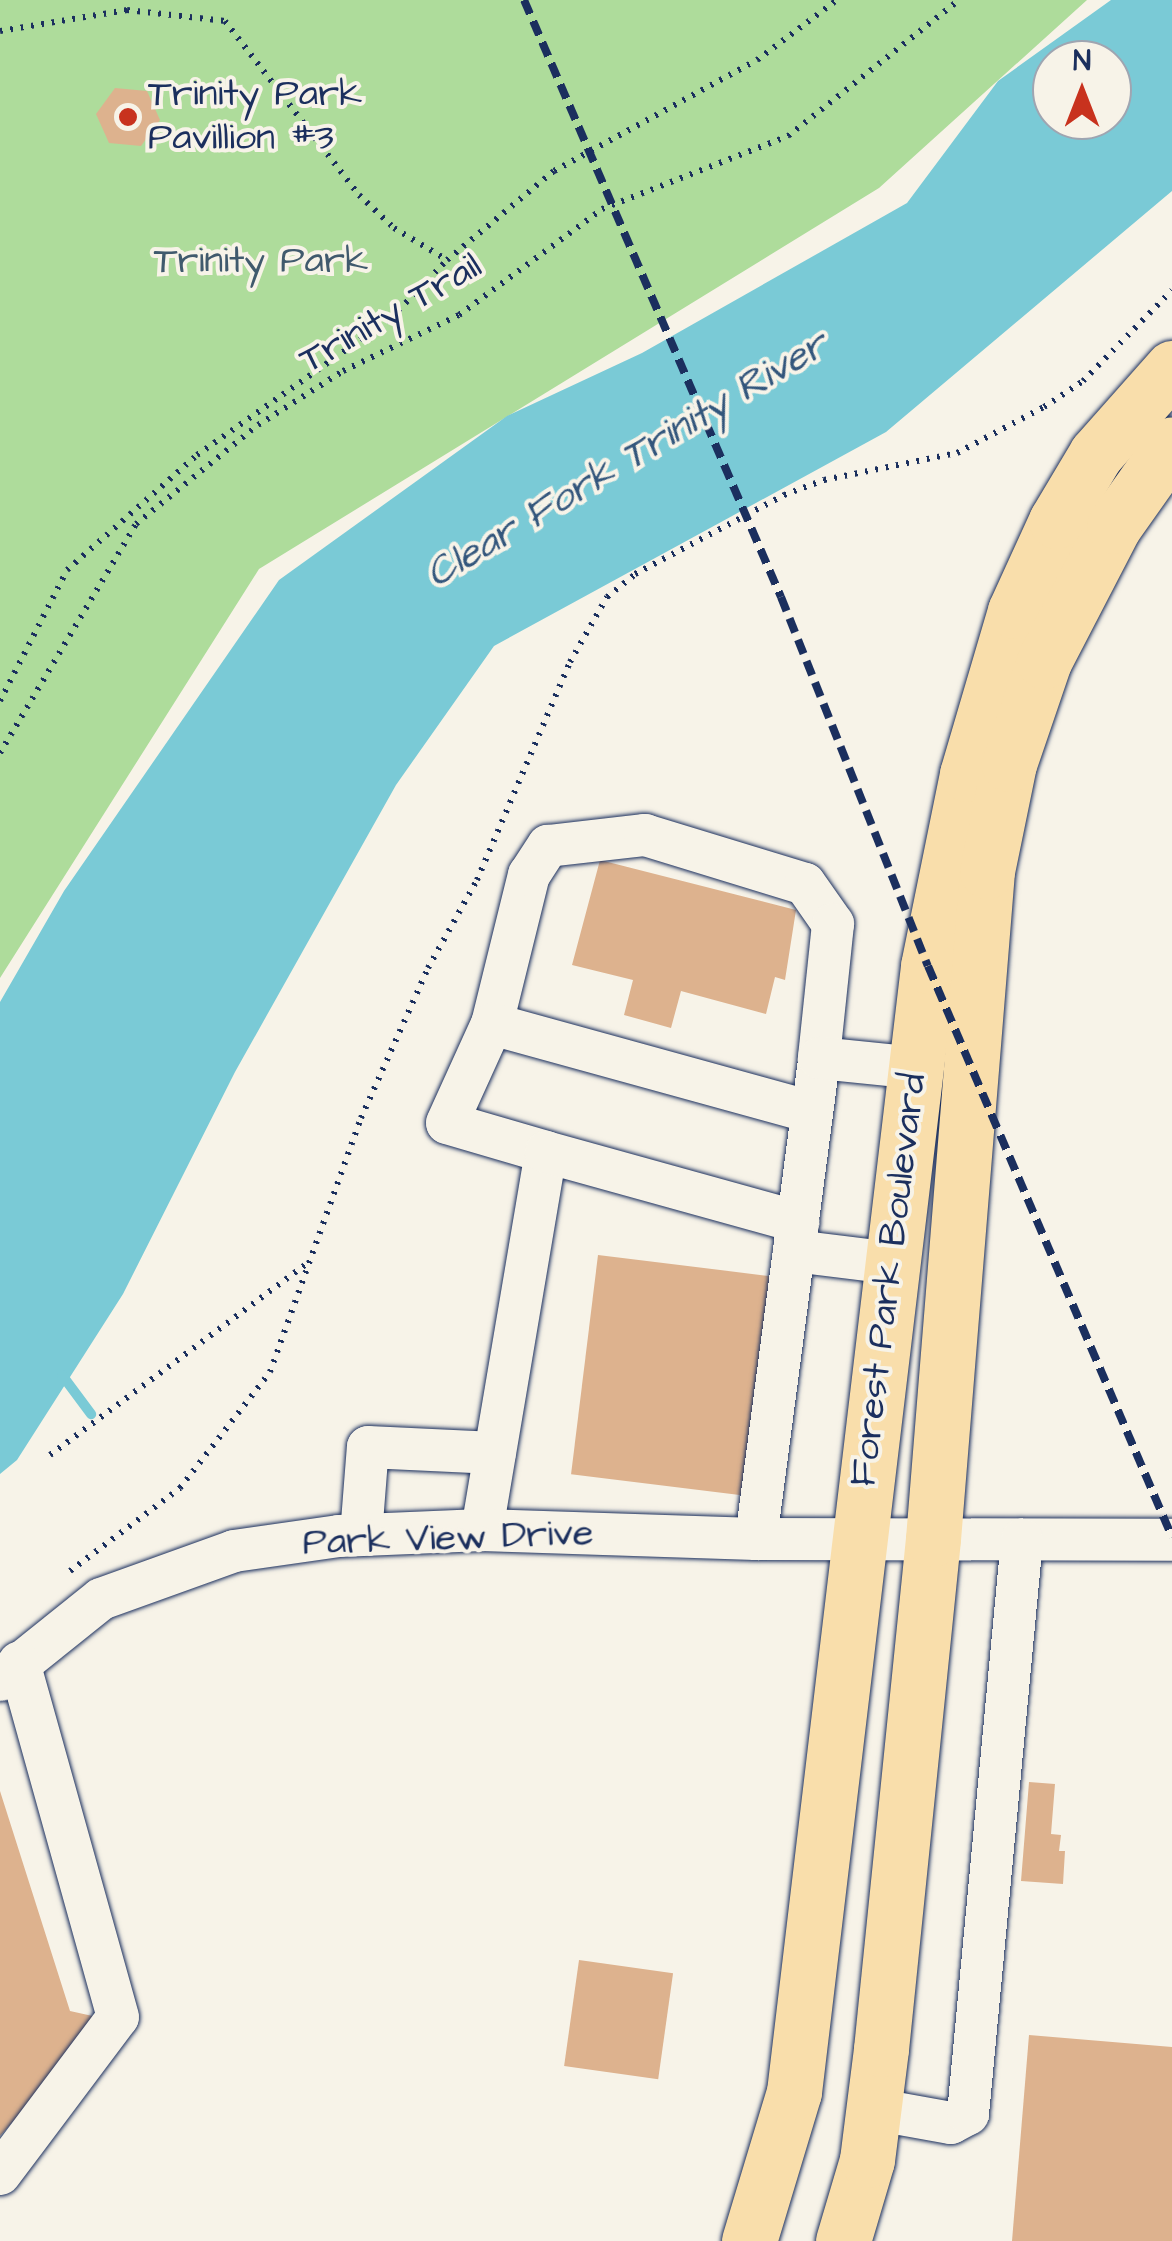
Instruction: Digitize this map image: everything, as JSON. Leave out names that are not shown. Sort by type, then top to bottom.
[{"type":"main road","name":"Forest Park Boulevard","points":[[748,2241],[794,2092],[856,1538],[928,966],[966,774],[1015,612],[1056,521],[1096,454],[1172,368]]},
{"type":"main road","name":"Forest Park Boulevard","points":[[843,2241],[867,2160],[933,1539],[987,871],[998,811],[1026,708],[1067,610],[1114,526],[1172,444]]},
{"type":"main road","points":[[794,2092],[873,2109]]},
{"type":"street","points":[[756,1539],[796,1236],[819,1058],[832,924],[806,884],[645,835],[548,846],[529,875],[492,1024],[447,1123],[796,1236],[892,1263]]},
{"type":"street","points":[[492,1024],[812,1112]]},
{"type":"street","points":[[819,1058],[917,1068]]},
{"type":"street","points":[[482,1530],[546,1152]]},
{"type":"street","points":[[361,1535],[368,1447],[495,1453]]},
{"type":"street","name":"Park View Drive","points":[[10,1672],[101,1599],[234,1551],[361,1535],[482,1530],[756,1539],[1172,1540]]},
{"type":"street","points":[[873,2109],[950,2123],[968,2114],[1022,1540]]},
{"type":"street","points":[[0,2174],[118,2017],[10,1672]]},
{"type":"path","points":[[0,701],[67,570],[197,455],[392,318],[446,260],[554,171],[757,60],[837,0]]},
{"type":"path","name":"Trinity Trail","points":[[0,753],[136,524],[258,426],[342,371],[459,315],[602,209],[788,136],[958,0]]},
{"type":"path","name":"Trinity Trail","points":[[0,30],[127,10],[226,21],[358,195],[394,228],[446,260]]},
{"type":"path","points":[[61,1579],[115,1531],[180,1488],[270,1372],[306,1263],[428,968],[476,880],[570,662],[607,597],[635,574],[784,495],[824,480],[957,454],[1044,407],[1083,381],[1172,290]]},
{"type":"path","points":[[332,361],[342,371]]},
{"type":"path","points":[[129,515],[136,524]]},
{"type":"path","points":[[50,1454],[306,1263]]},
{"type":"green space","name":"Trinity Park","points":[[0,0],[1087,0],[1043,40],[1032,40],[1032,50],[879,188],[259,569],[0,978]]},
{"type":"water","name":"Clear Fork Trinity River","points":[[1111,0],[1172,0],[1172,191],[886,432],[494,646],[396,785],[235,1072],[123,1294],[17,1460],[0,1474],[0,1002],[64,891],[279,580],[507,416],[642,353],[907,203],[998,81],[1032,57],[1032,140],[1132,140],[1132,40],[1055,40]]},
{"type":"building","name":"Trinity Park Pavillion #3","points":[[115,88],[147,91],[160,120],[141,146],[109,143],[96,114]]},
{"type":"building","points":[[600,860],[796,910],[785,980],[775,977],[766,1014],[681,991],[671,1028],[624,1015],[633,980],[572,965]]},
{"type":"building","points":[[598,1255],[775,1277],[748,1496],[571,1474]]},
{"type":"building","points":[[1029,1782],[1055,1784],[1051,1834],[1061,1835],[1059,1851],[1065,1851],[1063,1884],[1021,1881]]},
{"type":"building","points":[[0,1791],[70,2011],[106,2019],[0,2136]]},
{"type":"building","points":[[579,1960],[673,1973],[658,2079],[564,2066]]},
{"type":"building","points":[[1029,2035],[1172,2047],[1172,2241],[1012,2241]]},
{"type":"waterway","points":[[62,1375],[91,1414]]},
{"type":"railway","points":[[524,0],[781,597],[928,966],[1172,1537]]},
{"type":"place","name":"Trinity Park Pavillion #3","points":[[128,117]]}]
